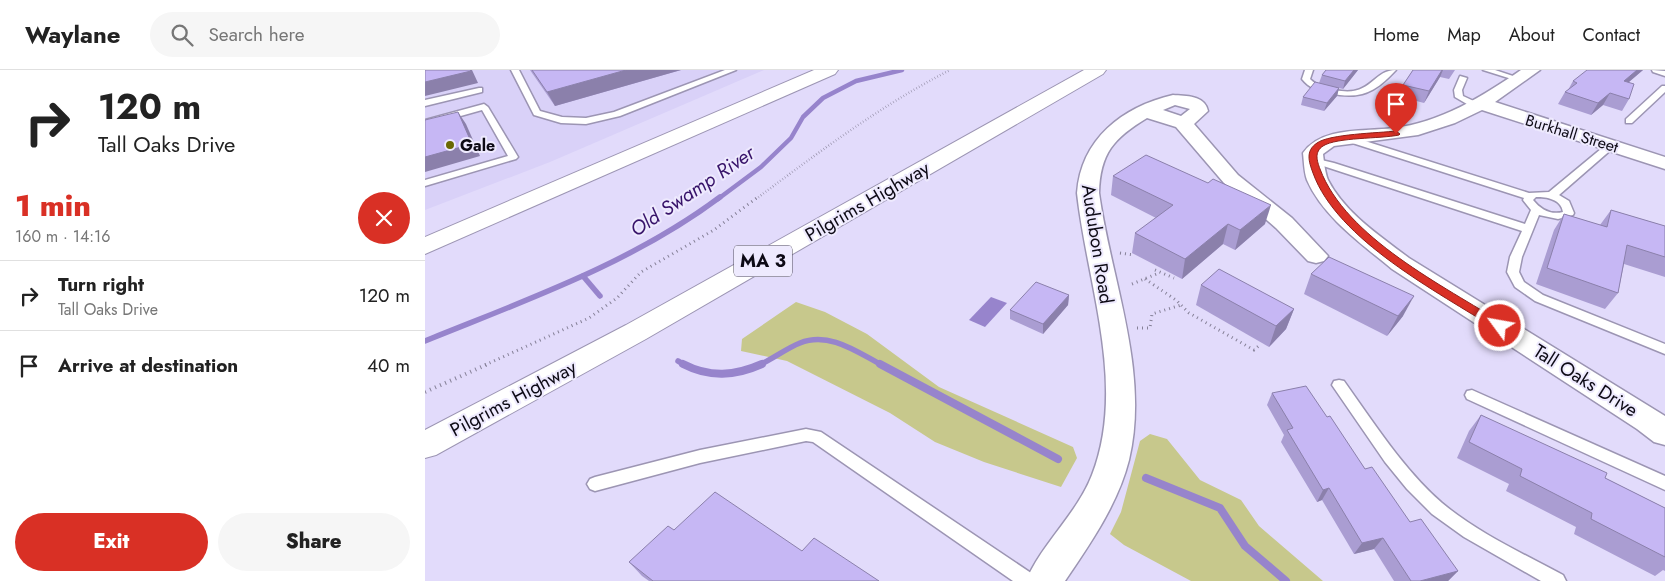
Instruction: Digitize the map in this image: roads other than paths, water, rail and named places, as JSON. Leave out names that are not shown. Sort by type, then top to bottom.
[{"type":"highway","points":[[425,246],[829,70]]},
{"type":"highway","name":"Pilgrims Highway","points":[[425,445],[636,332],[1097,70]]},
{"type":"street","points":[[1313,161],[1313,153],[1320,144],[1346,138],[1415,130],[1446,120],[1525,75]]},
{"type":"street","name":"Burkhall Street","points":[[1477,104],[1665,163]]},
{"type":"street","name":"Audubon Road","points":[[1044,581],[1071,542],[1099,492],[1113,460],[1118,425],[1119,388],[1114,345],[1089,209],[1088,172],[1094,155],[1107,138],[1127,122],[1145,112],[1169,117],[1183,123],[1219,166],[1284,223],[1316,256]]},
{"type":"street","name":"Tall Oaks Drive","points":[[1313,161],[1323,187],[1340,211],[1388,255],[1640,415],[1665,433]]},
{"type":"lane","points":[[515,70],[537,114],[561,120],[586,121],[617,114],[732,70]]},
{"type":"lane","points":[[1309,70],[1306,79],[1316,88],[1354,96],[1368,91],[1392,70]]},
{"type":"lane","points":[[1487,70],[1525,75]]},
{"type":"lane","points":[[1656,70],[1665,74]]},
{"type":"lane","points":[[1463,78],[1458,90],[1459,97],[1477,104]]},
{"type":"lane","points":[[1629,122],[1665,88]]},
{"type":"lane","points":[[425,103],[479,90]]},
{"type":"lane","points":[[425,123],[484,107],[513,157],[425,184]]},
{"type":"lane","points":[[1346,138],[1529,196],[1543,194],[1552,196],[1563,200],[1569,207],[1569,213],[1559,216],[1537,211],[1528,200],[1529,196]]},
{"type":"lane","points":[[1552,196],[1611,146]]},
{"type":"lane","points":[[1313,161],[1331,164],[1528,229]]},
{"type":"lane","points":[[1537,211],[1516,257],[1513,272],[1519,284],[1528,291],[1665,349]]},
{"type":"lane","points":[[1339,385],[1405,475],[1426,499],[1484,540],[1557,581]]},
{"type":"lane","points":[[1472,395],[1665,483]]},
{"type":"lane","points":[[595,484],[663,463],[806,435],[817,436],[1028,581]]},
{"type":"waterway","name":"Old Swamp River","points":[[718,199],[761,167],[791,138],[803,117],[823,98],[856,81],[902,70]]},
{"type":"waterway","name":"Old Swamp River","points":[[425,341],[540,295],[615,261],[651,242],[720,197]]},
{"type":"waterway","points":[[583,276],[600,296]]},
{"type":"waterway","points":[[759,365],[789,348],[811,340],[832,341],[853,349],[882,365]]},
{"type":"waterway","points":[[678,361],[685,365]]},
{"type":"waterway","points":[[685,365],[703,372],[723,374],[742,371],[762,364]]},
{"type":"waterway","points":[[880,364],[1058,459]]},
{"type":"waterway","points":[[1146,478],[1220,508],[1245,546],[1286,581]]},
{"type":"place","name":"Gale","points":[[450,145]]}]
